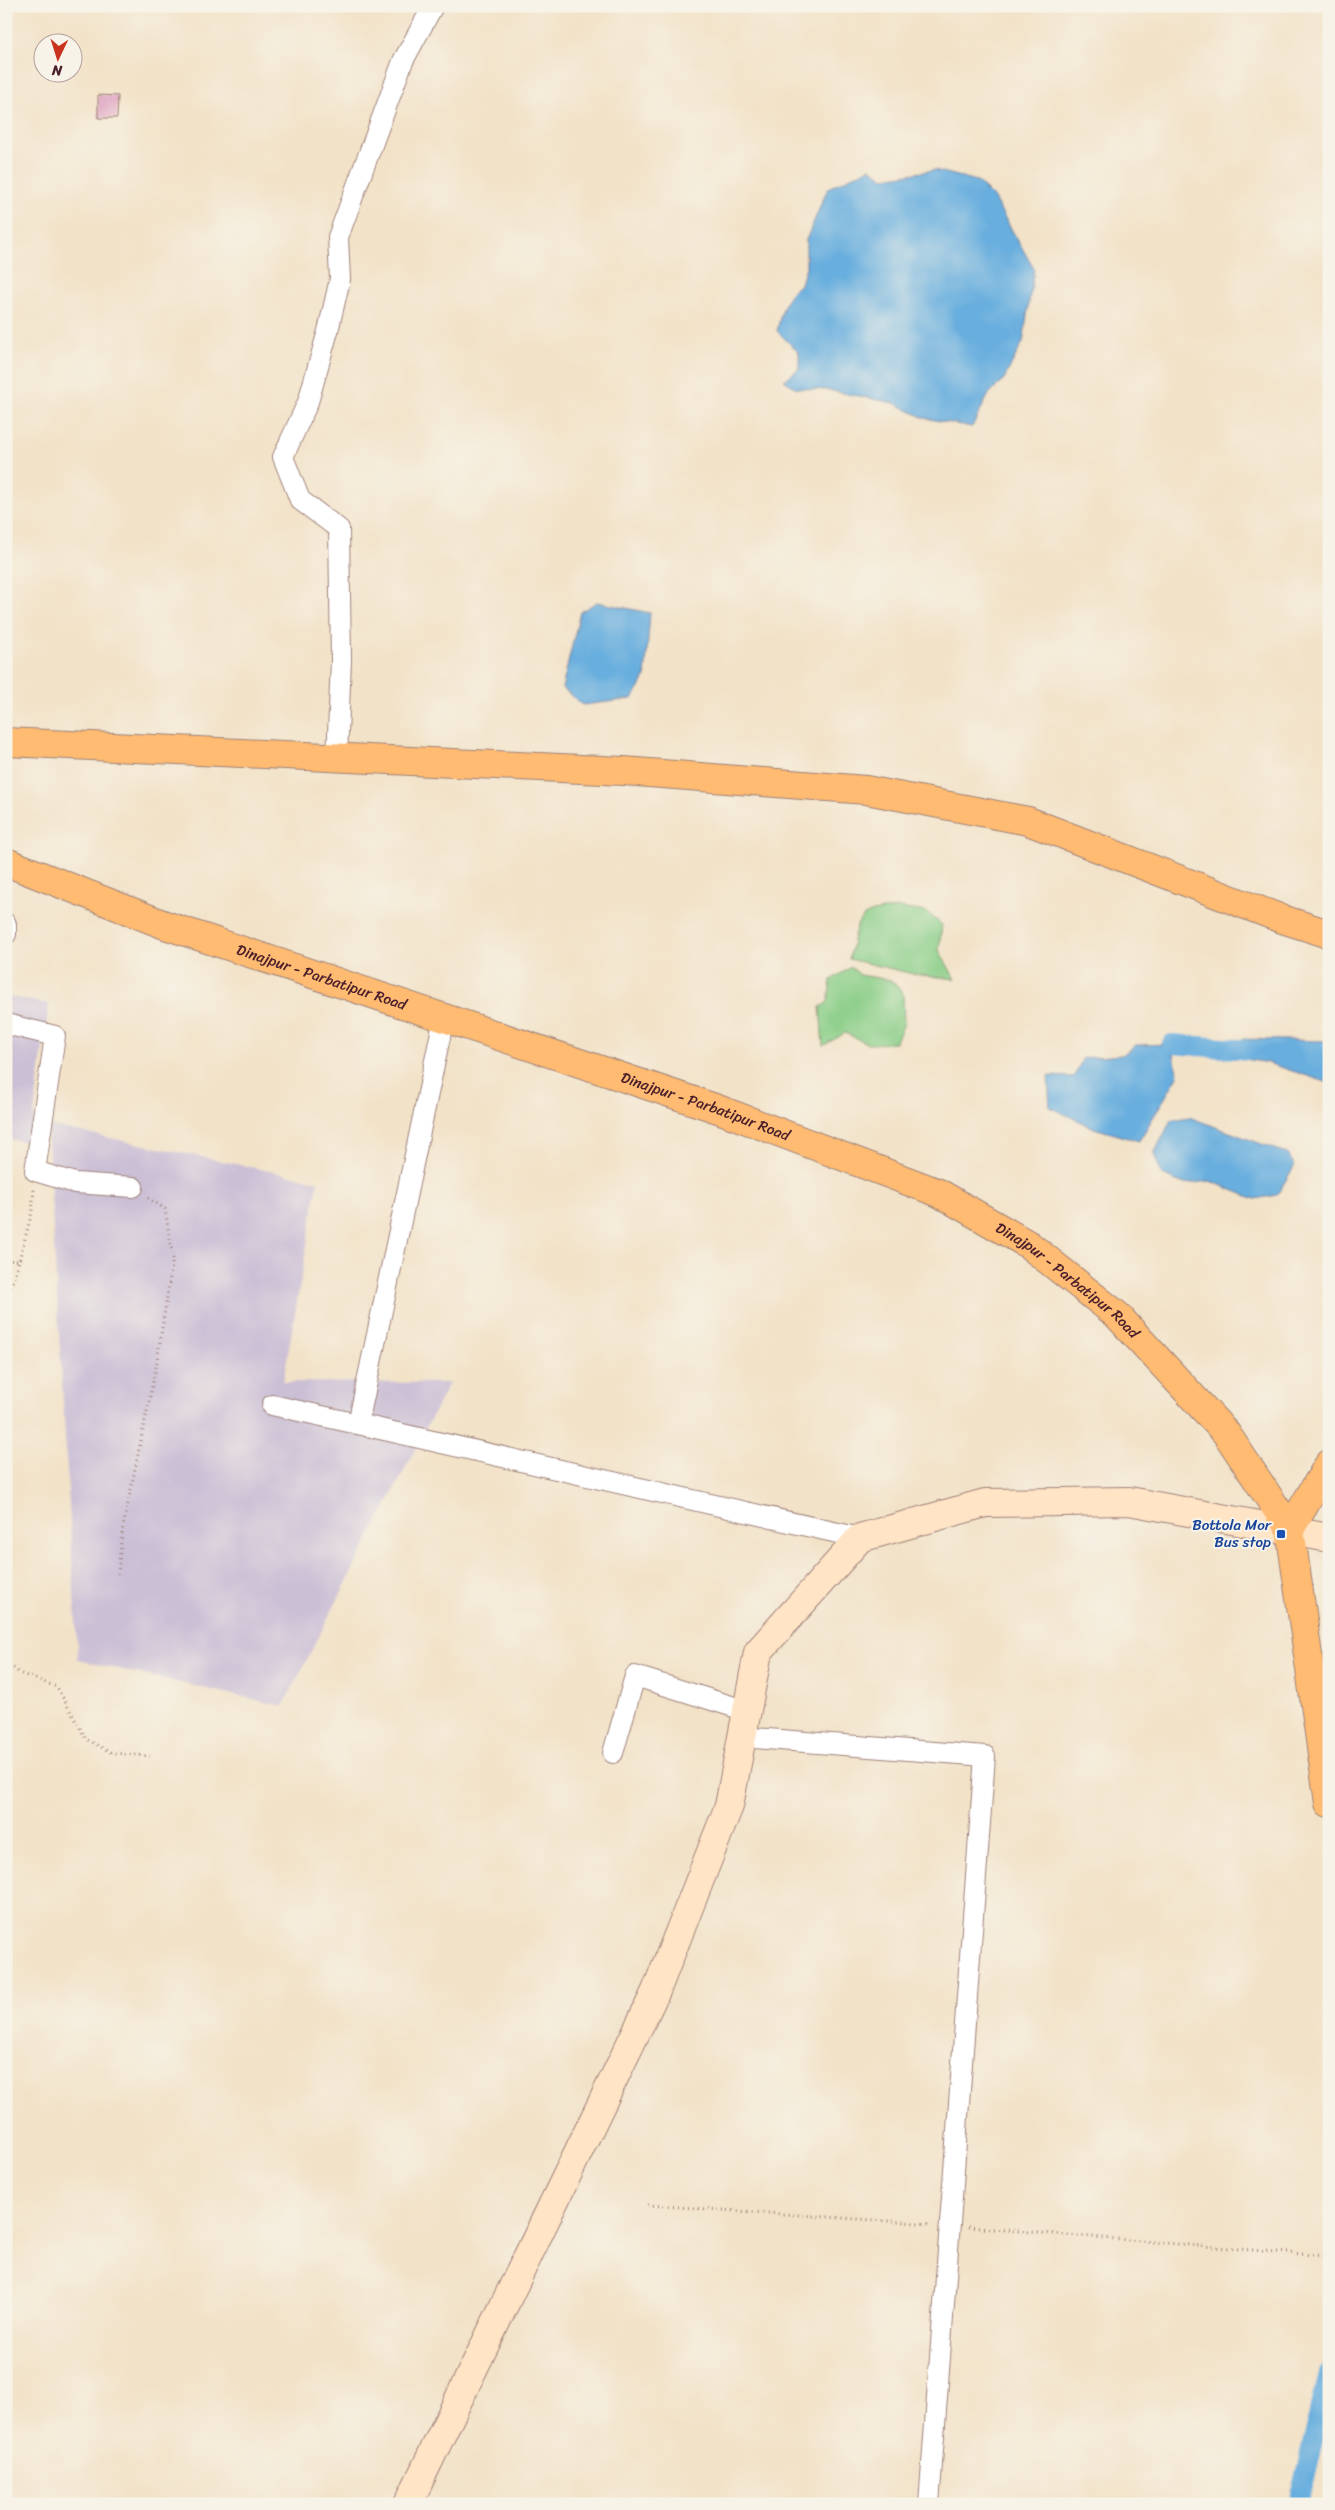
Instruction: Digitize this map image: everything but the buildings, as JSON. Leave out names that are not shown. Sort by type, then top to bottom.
[{"type":"main road","points":[[6,742],[624,772],[866,790],[1028,821],[1282,919],[1329,934]]},
{"type":"main road","name":"Dinajpur - Parbatipur Road","points":[[6,862],[165,925],[718,1109],[939,1193],[1029,1245],[1117,1315],[1220,1426],[1290,1529]]},
{"type":"main road","points":[[1329,1464],[1290,1529],[1329,1803]]},
{"type":"street","points":[[337,758],[341,660],[340,529],[300,500],[284,457],[308,402],[328,331],[340,279],[338,237],[403,61],[433,6]]},
{"type":"street","points":[[6,924],[6,934]]},
{"type":"street","points":[[358,1424],[444,1018]]},
{"type":"street","points":[[6,1024],[55,1036],[35,1171],[75,1183],[133,1187]]},
{"type":"street","points":[[272,1405],[860,1538],[985,1503],[1129,1501],[1290,1529],[1329,1538]]},
{"type":"street","points":[[408,2504],[656,1991],[729,1806],[758,1652],[860,1538]]},
{"type":"street","points":[[613,1753],[635,1676],[747,1711]]},
{"type":"street","points":[[742,1737],[985,1756],[929,2504]]},
{"type":"path","points":[[6,1301],[32,1212],[35,1171]]},
{"type":"path","points":[[118,1574],[122,1532],[156,1367],[173,1258],[165,1209],[133,1187]]},
{"type":"path","points":[[6,1260],[19,1261]]},
{"type":"path","points":[[6,1661],[19,1673],[57,1687],[86,1739],[112,1753],[150,1756]]},
{"type":"path","points":[[648,2205],[950,2225],[1326,2256]]},
{"type":"shaded area","points":[[6,996],[49,1004],[30,1142],[6,1139]]},
{"type":"shaded area","points":[[47,1125],[318,1181],[283,1382],[449,1383],[283,1706],[78,1660]]},
{"type":"green space","points":[[899,908],[927,912],[942,925],[939,950],[955,979],[913,974],[849,959],[860,920],[873,912]]},
{"type":"green space","points":[[851,967],[860,975],[891,980],[903,993],[904,1024],[895,1043],[868,1044],[845,1033],[823,1046],[820,1007],[828,1002],[831,980]]},
{"type":"water","points":[[870,168],[884,178],[935,170],[977,181],[993,197],[1034,269],[1023,342],[1004,379],[989,394],[972,427],[924,418],[894,403],[827,390],[796,388],[784,380],[799,369],[799,353],[777,331],[787,299],[801,284],[806,267],[806,240],[828,188]]},
{"type":"water","points":[[597,602],[650,613],[645,678],[632,699],[583,705],[562,688],[580,612]]},
{"type":"water","points":[[1242,1039],[1329,1041],[1329,1083],[1268,1063],[1233,1057]]},
{"type":"water","points":[[1172,1044],[1178,1076],[1139,1141],[1094,1128],[1050,1107],[1048,1076],[1074,1077],[1083,1058],[1122,1055],[1136,1045]]},
{"type":"water","points":[[1189,1117],[1286,1153],[1295,1165],[1277,1195],[1255,1199],[1210,1181],[1184,1184],[1162,1175],[1154,1154],[1171,1120]]},
{"type":"waterway","points":[[1172,1044],[1264,1051]]},
{"type":"waterway","points":[[1298,2504],[1329,2373]]},
{"type":"place","name":"Bottola Mor Bus stop","points":[[1281,1534]]}]
